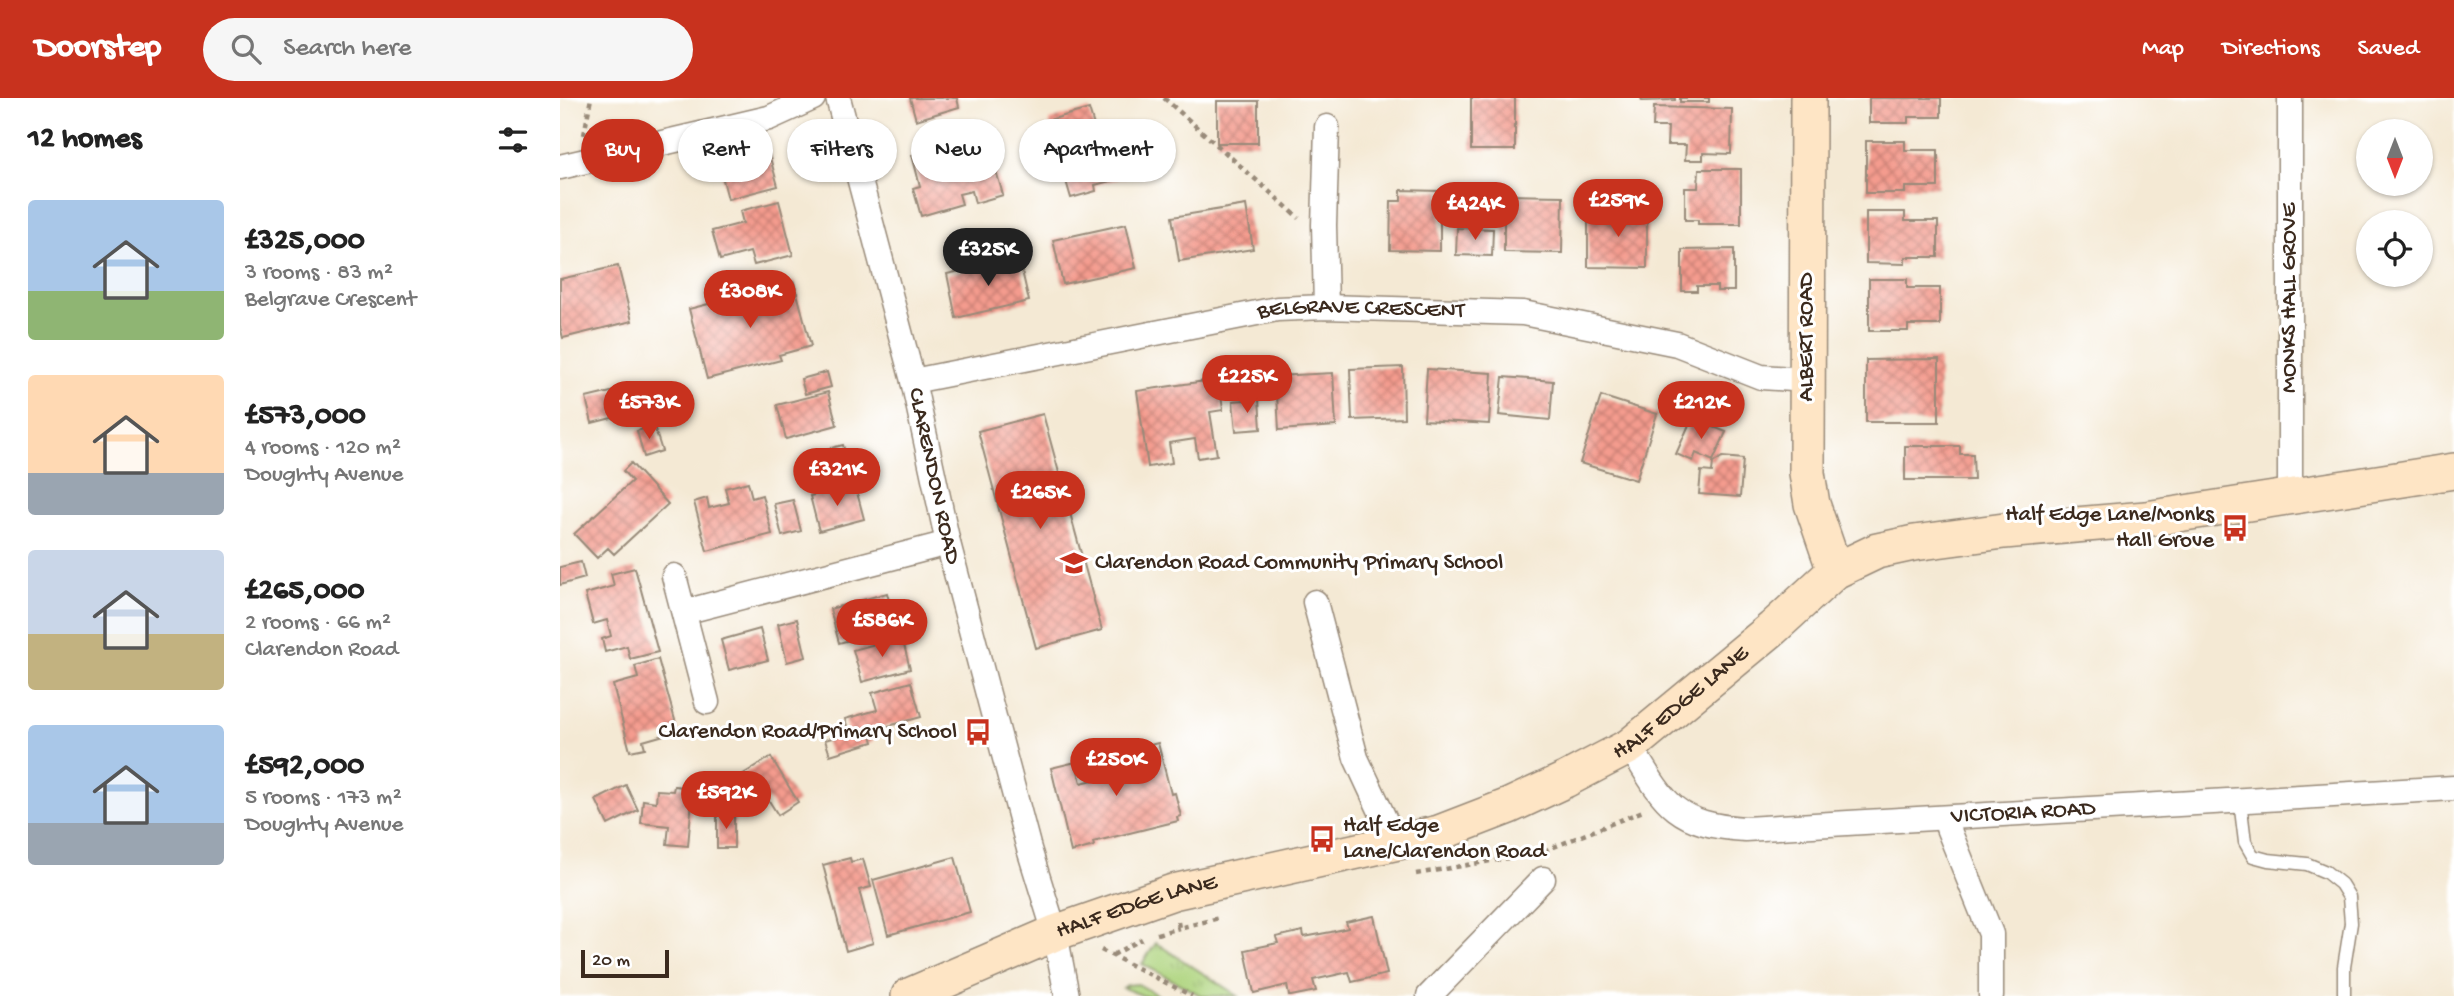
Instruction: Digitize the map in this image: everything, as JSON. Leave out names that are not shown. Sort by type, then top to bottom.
[{"type":"main road","name":"ALBERT ROAD","points":[[1808,98],[1807,473],[1812,505],[1835,571]]},
{"type":"main road","name":"HALF EDGE LANE","points":[[909,996],[1055,933],[1173,892],[1439,833],[1509,806],[1630,746],[1773,628],[1835,571],[1877,551],[1914,543],[2004,531],[2146,519],[2454,471]]},
{"type":"street","points":[[560,167],[769,118],[813,98]]},
{"type":"street","name":"CLARENDON ROAD","points":[[838,98],[913,381],[948,543],[1029,849],[1055,933],[1067,996]]},
{"type":"street","name":"MONKS HALL GROVE","points":[[2290,98],[2290,497]]},
{"type":"street","points":[[1326,307],[1324,225],[1327,127]]},
{"type":"street","name":"BELGRAVE CRESCENT","points":[[913,381],[1277,309],[1326,307],[1523,313],[1677,344],[1761,377],[1807,380]]},
{"type":"street","points":[[684,612],[948,543]]},
{"type":"street","points":[[674,576],[707,702]]},
{"type":"street","points":[[1315,602],[1356,758],[1396,844]]},
{"type":"street","name":"VICTORIA ROAD","points":[[1630,746],[1668,803],[1700,824],[1720,828],[1948,818],[2454,788]]},
{"type":"street","points":[[1948,818],[1948,828],[1991,934],[1991,996]]},
{"type":"street","points":[[1429,996],[1543,879]]},
{"type":"lane","points":[[2240,801],[2245,842],[2253,856],[2307,864],[2326,872],[2342,884],[2349,897],[2351,923],[2344,967],[2344,996]]},
{"type":"path","points":[[1164,98],[1300,219],[1324,225]]},
{"type":"path","points":[[1543,879],[1542,852],[1640,813],[1661,794]]},
{"type":"path","points":[[1113,955],[1146,937],[1180,928]]},
{"type":"path","points":[[1055,933],[1113,955],[1192,996]]},
{"type":"green space","points":[[1156,943],[1238,996],[1202,996],[1142,964]]},
{"type":"green space","points":[[1138,984],[1159,996],[1144,996],[1123,988]]},
{"type":"building","points":[[910,98],[957,98],[959,107],[916,119]]},
{"type":"building","points":[[1471,98],[1515,98],[1515,150],[1471,150]]},
{"type":"building","points":[[1641,98],[1675,98],[1675,100],[1642,101]]},
{"type":"building","points":[[1680,98],[1709,98],[1709,102],[1680,102]]},
{"type":"building","points":[[1869,98],[1941,98],[1941,117],[1908,117],[1908,123],[1869,123]]},
{"type":"building","points":[[1217,101],[1258,101],[1258,143],[1217,143]]},
{"type":"building","points":[[1654,107],[1732,109],[1731,154],[1703,153],[1703,160],[1685,160],[1686,145],[1667,145],[1668,127],[1653,127]]},
{"type":"building","points":[[1089,109],[1092,119],[1053,119]]},
{"type":"building","points":[[1866,141],[1905,141],[1905,150],[1938,150],[1938,187],[1905,187],[1905,193],[1866,193]]},
{"type":"building","points":[[773,168],[778,186],[728,199],[724,182],[773,182]]},
{"type":"building","points":[[1699,169],[1741,169],[1741,224],[1698,224],[1698,220],[1685,220],[1685,188],[1698,188]]},
{"type":"building","points":[[919,182],[999,182],[1003,195],[975,203],[972,191],[959,194],[962,204],[921,216],[913,188],[920,186]]},
{"type":"building","points":[[1066,182],[1106,182],[1095,185],[1096,191],[1071,198]]},
{"type":"building","points":[[1401,190],[1440,191],[1440,251],[1390,250],[1391,201],[1401,201]]},
{"type":"building","points":[[1504,195],[1563,196],[1562,253],[1504,252]]},
{"type":"building","points":[[779,201],[793,255],[754,265],[750,252],[720,260],[712,231],[743,223],[740,211]]},
{"type":"building","points":[[1246,205],[1253,249],[1179,261],[1172,217]]},
{"type":"building","points":[[1588,210],[1647,210],[1647,268],[1588,267]]},
{"type":"building","points":[[1866,212],[1905,212],[1905,221],[1938,221],[1938,257],[1905,257],[1905,264],[1866,263]]},
{"type":"building","points":[[1126,224],[1136,268],[1063,284],[1053,240]]},
{"type":"building","points":[[1457,228],[1493,229],[1492,256],[1456,255]]},
{"type":"building","points":[[1734,249],[1734,291],[1717,291],[1717,286],[1697,286],[1697,291],[1682,291],[1682,250]]},
{"type":"building","points":[[1019,258],[1029,301],[956,318],[947,274]]},
{"type":"building","points":[[618,266],[632,321],[563,338],[560,326],[560,279]]},
{"type":"building","points":[[1869,279],[1907,279],[1907,288],[1940,288],[1940,325],[1908,325],[1908,331],[1869,331]]},
{"type":"building","points":[[794,282],[811,346],[779,355],[781,360],[707,379],[689,309]]},
{"type":"building","points":[[1939,359],[1939,422],[1866,422],[1866,360]]},
{"type":"building","points":[[1403,367],[1404,418],[1352,420],[1350,369]]},
{"type":"building","points":[[1427,369],[1492,373],[1489,424],[1424,420]]},
{"type":"building","points":[[827,372],[831,387],[805,394],[801,379]]},
{"type":"building","points":[[1333,373],[1336,426],[1279,430],[1276,376]]},
{"type":"building","points":[[1503,377],[1553,381],[1550,420],[1499,415]]},
{"type":"building","points":[[1219,379],[1223,410],[1210,412],[1217,455],[1198,458],[1195,439],[1169,443],[1172,463],[1148,467],[1137,391]]},
{"type":"building","points":[[636,386],[643,410],[592,423],[586,398]]},
{"type":"building","points":[[828,392],[837,425],[786,439],[777,405]]},
{"type":"building","points":[[1601,396],[1657,414],[1636,480],[1580,463]]},
{"type":"building","points":[[1259,399],[1261,429],[1236,431],[1233,401]]},
{"type":"building","points":[[1043,414],[1102,630],[1036,648],[978,431]]},
{"type":"building","points":[[1692,418],[1726,432],[1713,461],[1696,453],[1693,461],[1676,454]]},
{"type":"building","points":[[654,426],[662,451],[644,457],[637,431]]},
{"type":"building","points":[[843,445],[851,475],[811,486],[803,455]]},
{"type":"building","points":[[1905,446],[1960,446],[1960,454],[1973,454],[1974,480],[1905,480]]},
{"type":"building","points":[[1722,457],[1743,459],[1740,497],[1699,494],[1701,471],[1712,472],[1713,463]]},
{"type":"building","points":[[631,463],[668,504],[614,554],[608,548],[597,558],[574,534],[632,481],[623,471]]},
{"type":"building","points":[[748,482],[752,498],[762,495],[772,534],[707,551],[694,502],[707,498],[709,508],[729,503],[725,488]]},
{"type":"building","points":[[855,485],[864,519],[819,531],[810,496]]},
{"type":"building","points":[[793,500],[801,531],[782,536],[774,504]]},
{"type":"building","points":[[581,562],[585,578],[560,585],[560,567]]},
{"type":"building","points":[[635,568],[658,652],[630,659],[627,646],[605,652],[602,639],[611,636],[607,620],[593,624],[585,594],[614,586],[611,574]]},
{"type":"building","points":[[887,593],[896,627],[839,643],[830,609]]},
{"type":"building","points":[[797,619],[806,657],[787,662],[778,624]]},
{"type":"building","points":[[760,629],[768,660],[729,670],[721,640]]},
{"type":"building","points":[[902,637],[910,669],[862,682],[853,650]]},
{"type":"building","points":[[658,659],[678,731],[643,741],[645,748],[630,751],[613,685],[638,678],[635,666]]},
{"type":"building","points":[[911,682],[921,717],[870,731],[873,742],[830,755],[825,740],[849,733],[845,719],[877,710],[872,693]]},
{"type":"building","points":[[1158,743],[1171,794],[1175,793],[1181,816],[1177,817],[1178,821],[1093,842],[1094,846],[1071,852],[1051,768],[1076,762],[1081,783],[1110,776],[1105,756]]},
{"type":"building","points":[[771,757],[798,802],[778,815],[768,799],[745,813],[727,784]]},
{"type":"building","points":[[626,785],[638,810],[608,825],[596,800]]},
{"type":"building","points":[[674,786],[693,788],[688,846],[667,844],[669,826],[641,823],[643,800],[656,802],[657,790],[673,791]]},
{"type":"building","points":[[717,813],[734,813],[734,848],[717,848]]},
{"type":"building","points":[[955,857],[970,912],[888,935],[873,880]]},
{"type":"building","points":[[850,858],[851,862],[863,859],[871,887],[859,890],[873,943],[846,951],[823,865]]},
{"type":"building","points":[[1374,916],[1387,974],[1352,982],[1349,972],[1313,980],[1316,991],[1291,996],[1287,985],[1254,993],[1245,950],[1278,943],[1276,937],[1303,931],[1304,937],[1348,928],[1346,922]]},
{"type":"place","name":"Half Edge Lane/Monks Hall Grove","points":[[2235,528]]},
{"type":"place","name":"Clarendon Road Community Primary School","points":[[1074,563]]},
{"type":"place","name":"Clarendon Road/Primary School","points":[[978,732]]},
{"type":"place","name":"Half Edge Lane/Clarendon Road","points":[[1322,839]]}]
